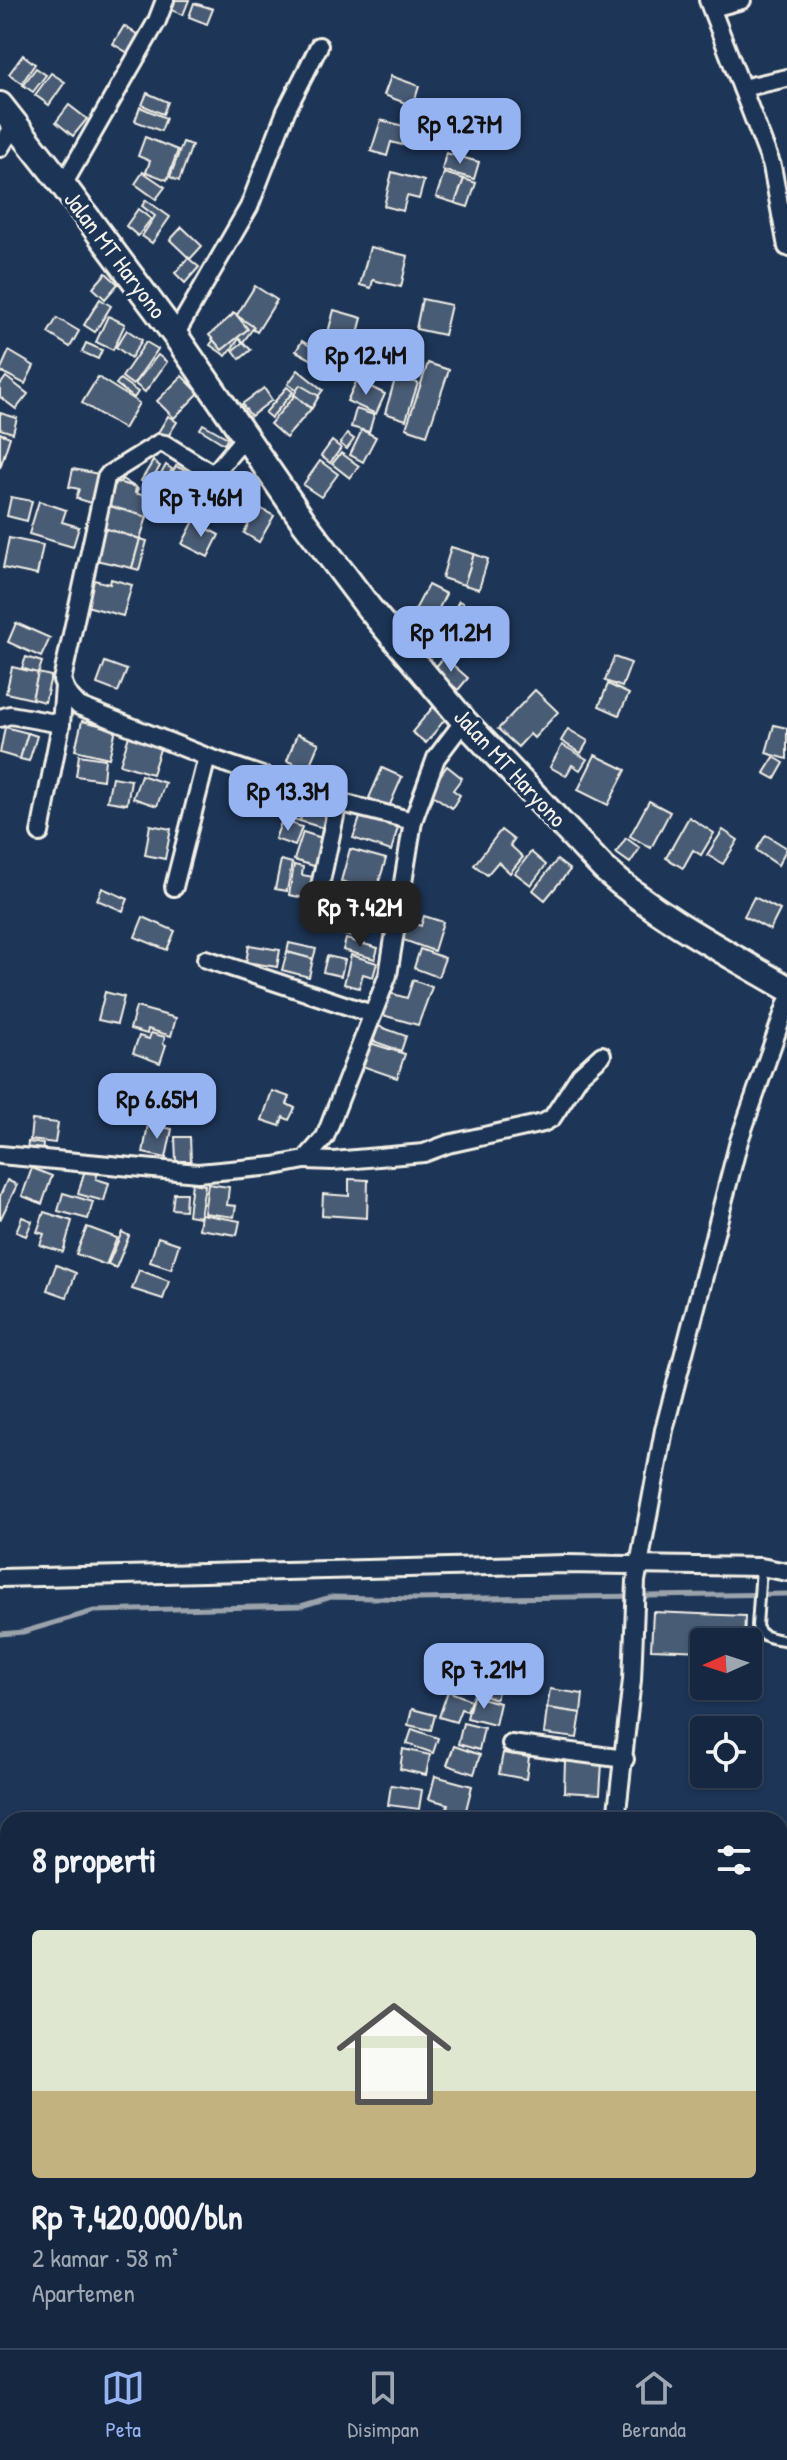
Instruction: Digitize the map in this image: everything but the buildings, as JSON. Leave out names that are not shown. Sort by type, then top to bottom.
[{"type":"main road","name":"Jalan MT Haryono","points":[[7,114],[175,335],[304,522],[369,608],[464,721],[604,869],[627,889],[677,924],[787,988]]},
{"type":"street","points":[[63,185],[157,21],[165,0]]},
{"type":"street","points":[[742,0],[710,4],[742,88],[780,164],[787,247]]},
{"type":"street","points":[[175,335],[249,207],[286,111],[319,46]]},
{"type":"street","points":[[742,88],[787,78]]},
{"type":"street","points":[[0,148],[7,114]]},
{"type":"street","points":[[245,437],[211,473],[159,443],[106,478],[62,680],[64,686],[79,706],[207,757],[338,802],[413,821]]},
{"type":"street","points":[[40,833],[61,724],[64,686]]},
{"type":"street","points":[[0,718],[10,715],[61,724]]},
{"type":"street","points":[[305,1160],[325,1137],[388,975],[413,821],[436,758],[464,721]]},
{"type":"street","points":[[174,887],[207,757]]},
{"type":"street","points":[[338,802],[320,886],[321,895],[325,902],[396,920]]},
{"type":"street","points":[[206,959],[372,1014]]},
{"type":"street","points":[[620,1812],[632,1680],[637,1573],[664,1430],[739,1141],[787,1003]]},
{"type":"street","points":[[0,1155],[198,1173],[305,1160],[333,1161],[424,1153],[448,1144],[543,1123],[552,1118],[580,1075],[602,1055]]},
{"type":"street","points":[[0,1578],[565,1564],[637,1573],[787,1572]]},
{"type":"street","points":[[511,1744],[625,1759]]},
{"type":"lane","points":[[760,1572],[759,1632],[765,1637],[787,1641]]},
{"type":"waterway","points":[[0,1634],[23,1632],[94,1611],[301,1606],[331,1597],[417,1599],[787,1594]]}]
